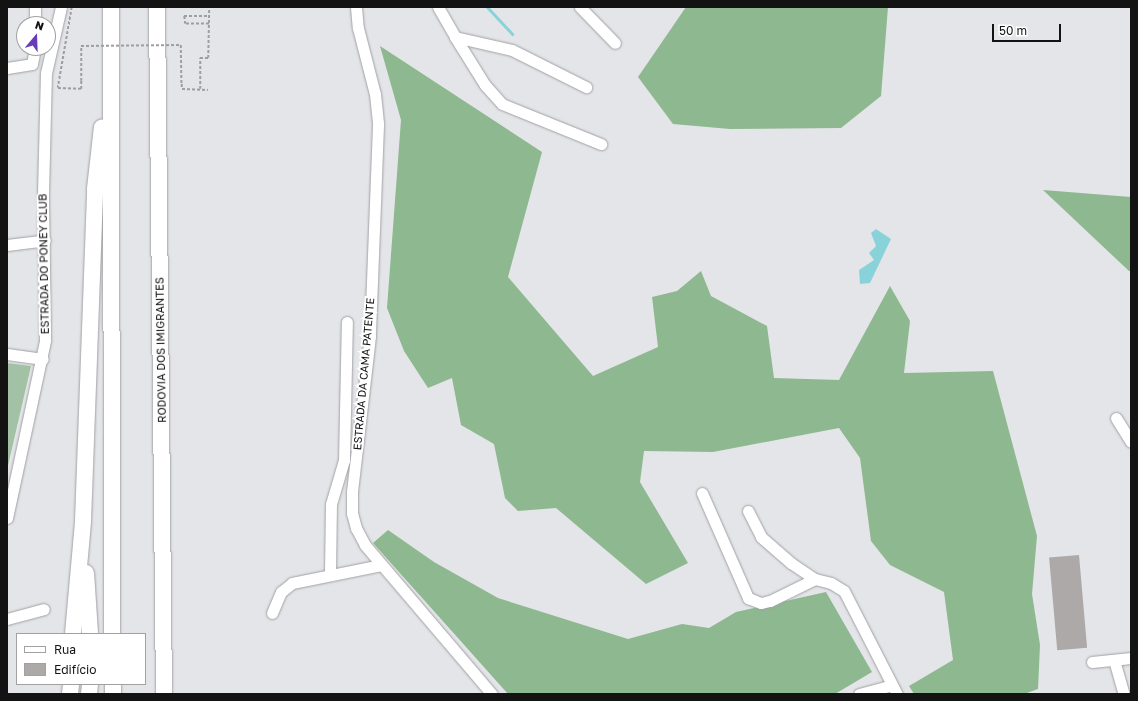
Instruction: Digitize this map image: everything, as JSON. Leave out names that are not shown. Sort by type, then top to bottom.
[{"type":"highway","points":[[111,7],[112,633]]},
{"type":"highway","name":"RODOVIA DOS IMIGRANTES","points":[[157,7],[164,694]]},
{"type":"highway","points":[[73,633],[83,521],[95,189],[111,48]]},
{"type":"highway","points":[[83,521],[90,633]]},
{"type":"highway","points":[[164,654],[171,694]]},
{"type":"street","name":"ESTRADA DO PONEY CLUB","points":[[7,518],[43,359],[46,314],[43,158],[46,73],[60,7]]},
{"type":"street","name":"ESTRADA DA CAMA PATENTE","points":[[356,7],[358,28],[375,94],[378,125],[370,336],[352,492],[352,513],[359,534],[381,565],[492,694]]},
{"type":"street","points":[[438,7],[485,85],[502,104],[601,144]]},
{"type":"street","points":[[580,7],[615,43]]},
{"type":"street","points":[[455,37],[512,50],[586,87]]},
{"type":"street","points":[[7,68],[28,65],[34,62],[34,56]]},
{"type":"street","points":[[7,245],[45,240]]},
{"type":"street","points":[[330,573],[331,504],[344,460],[348,322]]},
{"type":"street","points":[[7,354],[43,359]]},
{"type":"street","points":[[1116,418],[1131,442]]},
{"type":"street","points":[[702,492],[748,598],[761,603],[770,602],[815,579]]},
{"type":"street","points":[[748,511],[761,537],[791,563],[815,579],[831,583],[844,591],[895,690],[859,694]]},
{"type":"street","points":[[272,613],[281,592],[292,583],[330,573],[381,565]]},
{"type":"street","points":[[7,619],[44,609]]},
{"type":"street","points":[[1092,662],[1131,658]]},
{"type":"street","points":[[1114,660],[1124,694]]},
{"type":"path","points":[[72,7],[58,88],[81,89],[81,46],[181,45],[182,89],[208,90]]},
{"type":"path","points":[[200,89],[200,58],[208,58],[209,7]]},
{"type":"path","points":[[208,16],[184,16],[184,24],[208,24]]},
{"type":"green space","points":[[686,7],[888,7],[881,96],[841,128],[730,129],[673,124],[638,77]]},
{"type":"green space","points":[[380,46],[542,152],[508,277],[593,376],[658,347],[652,297],[677,291],[701,271],[711,296],[767,326],[774,378],[839,380],[890,286],[910,321],[904,373],[993,371],[1037,536],[1032,594],[1040,645],[1038,689],[1024,694],[914,694],[909,686],[953,660],[944,592],[890,565],[871,541],[860,458],[839,428],[713,452],[644,451],[640,482],[688,563],[646,584],[556,508],[518,511],[505,498],[494,444],[461,425],[452,378],[428,388],[404,351],[387,308],[401,120]]},
{"type":"green space","points":[[1043,190],[1131,197],[1131,271],[1129,271]]},
{"type":"green space","points":[[7,363],[31,366],[7,470]]},
{"type":"green space","points":[[388,530],[434,562],[498,598],[628,639],[682,624],[709,628],[736,612],[826,592],[872,672],[835,694],[508,694],[373,543]]},
{"type":"water","points":[[876,229],[891,239],[870,283],[860,284],[859,270],[874,260],[869,253],[876,246],[871,233]]},
{"type":"building","points":[[1079,555],[1087,648],[1057,650],[1049,558]]},
{"type":"waterway","points":[[487,7],[512,34]]}]
